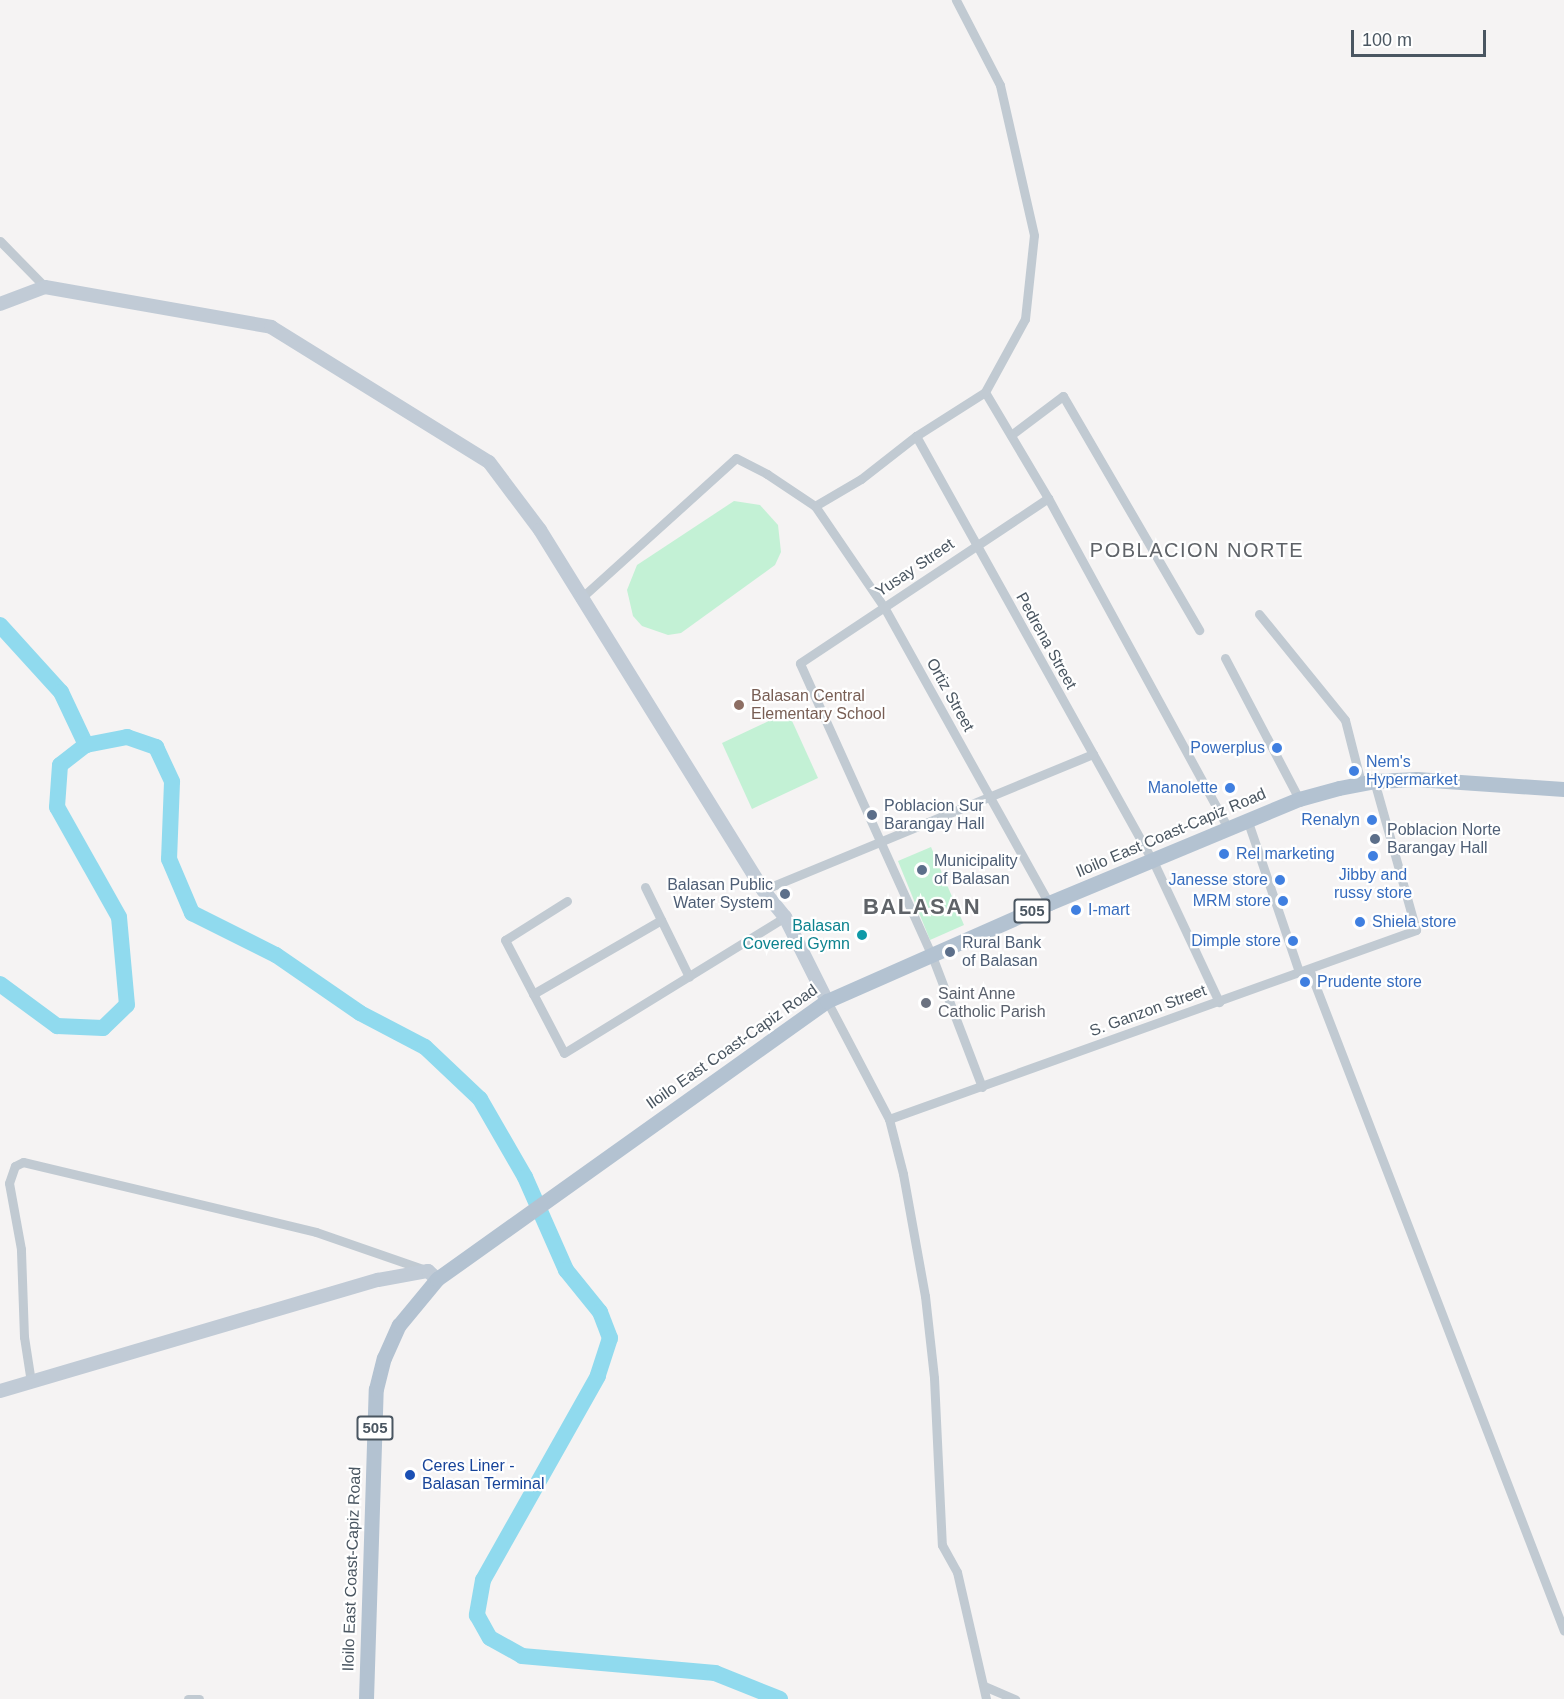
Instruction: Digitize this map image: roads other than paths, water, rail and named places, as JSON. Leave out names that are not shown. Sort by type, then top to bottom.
[{"type":"main road","name":"Iloilo East Coast-Capiz Road","points":[[366,1699],[376,1389],[384,1358],[399,1325],[433,1275],[556,1195],[827,1001],[1049,903],[1299,799],[1367,782],[1417,779],[1564,789]]},
{"type":"street","points":[[580,599],[736,458],[815,506],[861,479],[916,436],[985,392],[1025,319],[1034,235],[1000,85],[956,0]]},
{"type":"street","points":[[0,241],[45,287]]},
{"type":"street","points":[[0,304],[45,287],[237,318],[271,327],[307,346],[489,462],[540,530],[580,599],[763,890],[785,917],[889,1119],[925,1296],[934,1378],[942,1545],[957,1572],[986,1699]]},
{"type":"street","points":[[985,392],[1048,498],[1229,830]]},
{"type":"street","points":[[1011,435],[1064,396],[1199,630]]},
{"type":"street","name":"Pedrena Street","points":[[916,436],[975,546],[1153,861],[1219,1002]]},
{"type":"street","name":"Yusay Street","points":[[879,839],[800,663],[1048,498]]},
{"type":"street","name":"Ortiz Street","points":[[815,506],[884,607],[1049,903]]},
{"type":"street","points":[[1259,614],[1345,720],[1367,782]]},
{"type":"street","points":[[1225,658],[1299,799]]},
{"type":"street","points":[[763,890],[879,839],[1093,754]]},
{"type":"street","name":"S. Ganzon Street","points":[[889,1119],[1416,930],[1367,782]]},
{"type":"street","points":[[1248,822],[1299,972]]},
{"type":"street","points":[[879,839],[932,956],[982,1087]]},
{"type":"street","points":[[645,887],[689,976]]},
{"type":"street","points":[[567,901],[505,940],[564,1053],[785,917]]},
{"type":"street","points":[[533,994],[661,920]]},
{"type":"street","points":[[1309,969],[1564,1631]]},
{"type":"street","points":[[31,1382],[24,1337],[21,1249],[9,1183],[15,1166],[23,1162],[316,1232],[433,1275]]},
{"type":"street","points":[[0,1391],[378,1280],[433,1275]]},
{"type":"street","points":[[984,1686],[1015,1699]]},
{"type":"street","points":[[188,1699],[199,1699]]},
{"type":"waterway","points":[[0,625],[61,692],[86,745]]},
{"type":"waterway","points":[[0,984],[57,1026],[103,1028],[127,1005],[119,917],[57,807],[60,765],[86,745],[127,737],[156,747],[172,782],[169,859],[192,913],[276,955],[360,1013],[425,1047],[480,1099],[525,1177],[566,1270],[600,1312],[610,1338],[598,1376],[483,1580],[477,1615],[490,1638],[522,1656],[715,1673],[780,1699]]},
{"type":"place","name":"Balasan Central Elementary School","points":[[739,705]]},
{"type":"place","name":"Powerplus","points":[[1277,748]]},
{"type":"place","name":"Nem's Hypermarket","points":[[1354,771]]},
{"type":"place","name":"Manolette","points":[[1230,788]]},
{"type":"place","name":"Poblacion Sur Barangay Hall","points":[[872,815]]},
{"type":"place","name":"Renalyn","points":[[1372,820]]},
{"type":"place","name":"Poblacion Norte Barangay Hall","points":[[1375,839]]},
{"type":"place","name":"Rel marketing","points":[[1224,854]]},
{"type":"place","name":"Jibby and russy store","points":[[1373,856]]},
{"type":"place","name":"Municipality of Balasan","points":[[922,870]]},
{"type":"place","name":"Janesse store","points":[[1280,880]]},
{"type":"place","name":"Balasan Public Water System","points":[[785,894]]},
{"type":"place","name":"MRM store","points":[[1283,901]]},
{"type":"place","name":"I-mart","points":[[1076,910]]},
{"type":"place","name":"Shiela store","points":[[1360,922]]},
{"type":"place","name":"Balasan Covered Gymn","points":[[862,935]]},
{"type":"place","name":"Dimple store","points":[[1293,941]]},
{"type":"place","name":"Rural Bank of Balasan","points":[[950,952]]},
{"type":"place","name":"Prudente store","points":[[1305,982]]},
{"type":"place","name":"Saint Anne Catholic Parish","points":[[926,1003]]},
{"type":"place","name":"Ceres Liner - Balasan Terminal","points":[[410,1475]]},
{"type":"district","name":"POBLACION NORTE","points":[[1197,550]]},
{"type":"district","name":"BALASAN","points":[[922,907]]}]
